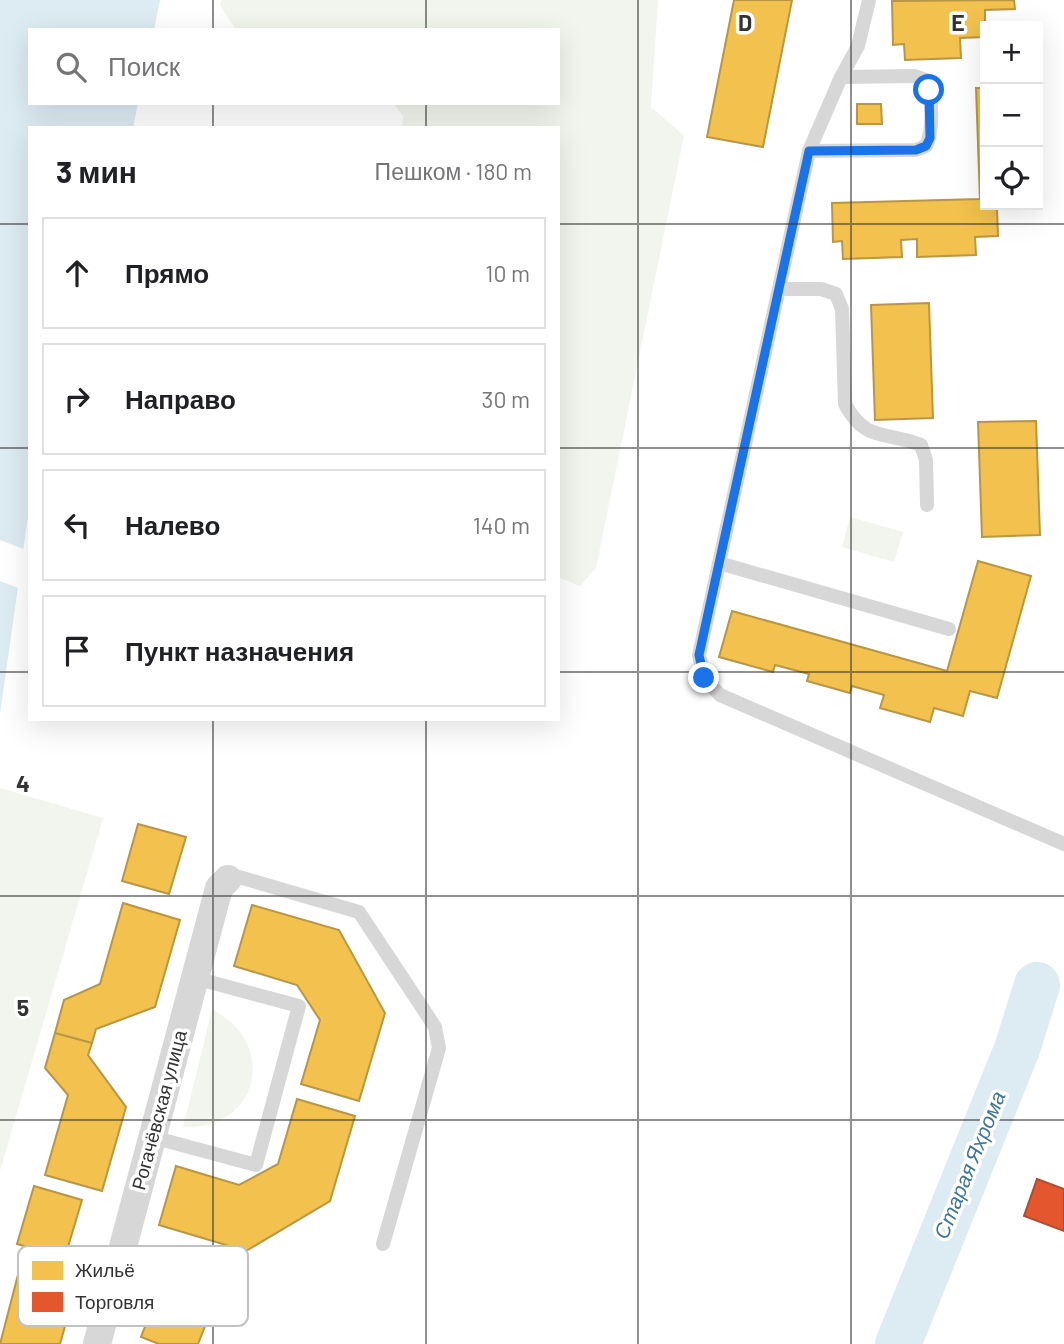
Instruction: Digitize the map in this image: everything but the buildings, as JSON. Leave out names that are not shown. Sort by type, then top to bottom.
[{"type":"street","name":"Рогачёвская улица","points":[[123,1246],[219,888],[228,879]]},
{"type":"street","name":"Рогачёвская улица","points":[[97,1344],[102,1326]]},
{"type":"lane","points":[[869,0],[858,46],[841,77],[809,151],[699,655],[704,678],[720,695],[1064,844]]},
{"type":"lane","points":[[809,151],[916,150],[926,146],[930,138],[929,90],[926,80],[914,76],[841,77]]},
{"type":"lane","points":[[779,289],[821,289],[836,294],[842,309],[845,404],[852,418],[879,436],[908,440],[921,445],[926,460],[927,505]]},
{"type":"lane","points":[[719,563],[949,629]]},
{"type":"lane","points":[[228,879],[239,877],[359,912],[435,1027],[439,1048],[383,1244]]},
{"type":"lane","points":[[152,1137],[256,1165],[267,1125],[299,1006],[195,978]]},
{"type":"shaded area","points":[[0,0],[160,0],[154,28],[28,28],[28,105],[138,105],[133,126],[28,126],[28,516],[0,714]]},
{"type":"shaded area","points":[[221,0],[658,0],[651,107],[684,136],[596,568],[580,586],[560,578],[560,126],[402,126],[403,116],[395,105],[560,105],[560,28],[235,28],[220,5]]},
{"type":"shaded area","points":[[850,517],[903,532],[894,562],[842,547]]},
{"type":"shaded area","points":[[0,788],[103,818],[0,1171]]},
{"type":"shaded area","points":[[212,1010],[233,1025],[247,1043],[252,1063],[251,1082],[243,1100],[229,1115],[209,1124],[183,1127]]},
{"type":"pier","points":[[0,540],[26,550],[21,589],[0,581]]},
{"type":"waterway","name":"Старая Яхрома","points":[[898,1344],[1017,1049],[1037,985]]},
{"type":"route","points":[[704,678],[699,655],[809,151],[916,150],[926,146],[930,138],[929,90]]}]
